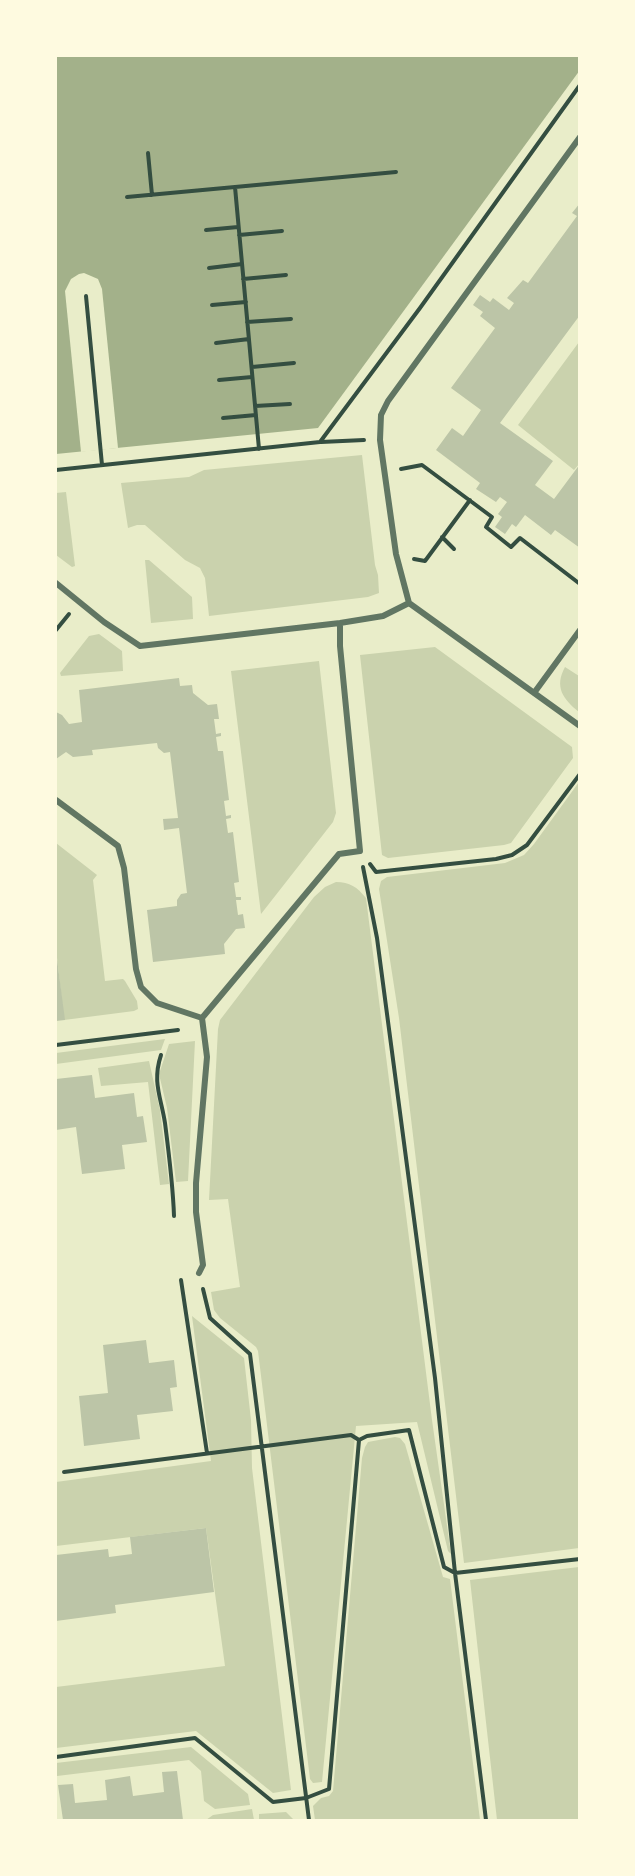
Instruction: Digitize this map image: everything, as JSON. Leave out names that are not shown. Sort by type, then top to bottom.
[{"type":"street","points":[[579,137],[388,401],[381,416],[380,440],[396,554],[409,603],[579,726]]},
{"type":"street","points":[[56,583],[104,622],[140,646],[340,624],[383,616],[409,603]]},
{"type":"street","points":[[199,1274],[203,1265],[196,1212],[196,1183],[207,1057],[202,1018],[339,854],[360,851],[340,646],[340,624]]},
{"type":"street","points":[[534,693],[579,630]]},
{"type":"street","points":[[56,800],[118,846],[124,868],[136,969],[141,987],[157,1003],[202,1018]]},
{"type":"path","points":[[320,442],[420,308],[579,85]]},
{"type":"path","points":[[148,153],[152,195]]},
{"type":"path","points":[[127,197],[396,172]]},
{"type":"path","points":[[235,187],[259,449]]},
{"type":"path","points":[[206,230],[238,227]]},
{"type":"path","points":[[239,235],[282,231]]},
{"type":"path","points":[[209,268],[242,264]]},
{"type":"path","points":[[243,279],[286,274]]},
{"type":"path","points":[[86,296],[102,465]]},
{"type":"path","points":[[212,305],[246,302]]},
{"type":"path","points":[[247,322],[291,319]]},
{"type":"path","points":[[216,343],[249,339]]},
{"type":"path","points":[[252,367],[294,363]]},
{"type":"path","points":[[219,380],[252,377]]},
{"type":"path","points":[[255,406],[290,404]]},
{"type":"path","points":[[223,417],[256,417]]},
{"type":"path","points":[[56,470],[320,442],[380,440]]},
{"type":"path","points":[[395,470],[422,465],[492,517],[486,527],[511,547],[520,538],[579,584]]},
{"type":"path","points":[[396,554],[425,561],[470,500]]},
{"type":"path","points":[[442,537],[454,549]]},
{"type":"path","points":[[360,851],[376,872],[496,859],[512,855],[527,845],[579,774]]},
{"type":"path","points":[[360,851],[378,938],[435,1378],[455,1573],[486,1821]]},
{"type":"path","points":[[56,1045],[179,1030]]},
{"type":"path","points":[[161,1055],[156,1076],[165,1121],[173,1185],[174,1216]]},
{"type":"path","points":[[199,1274],[210,1318],[250,1354],[309,1821]]},
{"type":"path","points":[[181,1280],[207,1453]]},
{"type":"path","points":[[359,1440],[367,1436],[409,1430],[444,1567],[455,1573],[579,1559]]},
{"type":"path","points":[[64,1472],[351,1435],[359,1440]]},
{"type":"path","points":[[56,1757],[195,1738],[273,1802],[306,1798],[329,1788],[359,1440]]},
{"type":"shaded area","points":[[56,56],[579,56],[580,70],[318,428],[56,454]]},
{"type":"shaded area","points":[[579,342],[580,463],[574,470],[518,425]]},
{"type":"shaded area","points":[[362,455],[379,593],[368,597],[209,616],[205,578],[200,568],[185,560],[145,525],[128,528],[121,483],[189,477],[204,470]]},
{"type":"shaded area","points":[[66,492],[75,566],[72,567],[56,555],[56,493]]},
{"type":"shaded area","points":[[145,560],[149,560],[192,597],[193,619],[151,623]]},
{"type":"shaded area","points":[[99,634],[122,651],[123,671],[61,676],[60,673],[89,636]]},
{"type":"shaded area","points":[[435,647],[572,747],[573,758],[511,843],[388,858],[382,855],[360,655]]},
{"type":"shaded area","points":[[319,661],[336,813],[333,822],[261,914],[231,671]]},
{"type":"shaded area","points":[[565,667],[579,676],[579,712],[565,697],[560,687]]},
{"type":"shaded area","points":[[579,782],[579,1548],[464,1563],[399,1018],[379,889],[381,881],[387,877],[505,863],[524,855]]},
{"type":"shaded area","points":[[56,843],[97,875],[93,880],[105,981],[123,979],[125,981],[137,1001],[138,1009],[134,1011],[64,1020],[56,949]]},
{"type":"shaded area","points":[[336,882],[353,886],[366,898],[451,1554],[448,1551],[417,1422],[356,1426],[322,1782],[313,1783],[310,1779],[258,1351],[214,1310],[211,1292],[240,1287],[228,1199],[209,1200],[220,1020],[314,897],[325,887]]},
{"type":"shaded area","points":[[165,1039],[161,1050],[56,1064],[56,1053]]},
{"type":"shaded area","points":[[195,1041],[188,1181],[176,1182],[167,1108],[159,1074],[169,1044]]},
{"type":"shaded area","points":[[149,1061],[160,1110],[169,1184],[160,1185],[148,1082],[101,1086],[98,1068]]},
{"type":"shaded area","points":[[192,1316],[244,1358],[251,1420],[252,1468],[291,1790],[273,1793],[196,1731],[56,1748],[56,1687],[225,1666],[206,1528],[56,1546],[56,1482],[211,1461]]},
{"type":"shaded area","points":[[400,1438],[405,1444],[443,1577],[450,1579],[480,1820],[315,1820],[313,1806],[333,1791],[362,1458],[368,1442]]},
{"type":"shaded area","points":[[579,1567],[579,1820],[497,1820],[470,1580]]},
{"type":"shaded area","points":[[191,1747],[248,1794],[250,1805],[215,1809],[204,1801],[201,1771],[189,1760],[57,1776],[56,1763]]},
{"type":"shaded area","points":[[252,1809],[254,1820],[206,1820],[213,1815]]},
{"type":"shaded area","points":[[286,1812],[294,1820],[259,1820],[259,1814]]},
{"type":"pier","points":[[84,273],[98,279],[102,289],[118,448],[81,452],[65,291],[71,279]]},
{"type":"building","points":[[580,203],[580,315],[500,423],[553,461],[535,485],[554,499],[580,464],[580,548],[555,530],[551,535],[525,515],[516,527],[512,524],[505,534],[495,527],[502,517],[498,514],[507,502],[500,497],[496,502],[476,489],[480,483],[436,450],[452,428],[463,436],[481,410],[451,388],[495,328],[480,316],[483,312],[473,305],[480,295],[490,302],[493,298],[509,310],[514,303],[507,298],[523,280],[528,283],[577,216],[572,213]]},
{"type":"building","points":[[179,678],[180,686],[192,685],[193,693],[208,705],[217,704],[219,719],[214,719],[216,734],[221,733],[221,736],[216,737],[218,751],[223,751],[229,800],[224,801],[226,816],[231,815],[231,818],[226,819],[228,833],[233,832],[239,882],[234,883],[236,897],[241,897],[241,900],[236,900],[238,915],[243,914],[245,928],[236,929],[224,944],[225,954],[153,962],[147,910],[177,906],[177,900],[181,894],[187,893],[179,828],[164,830],[163,819],[178,818],[170,752],[164,753],[158,748],[157,743],[92,750],[93,755],[73,757],[66,752],[56,759],[56,712],[62,715],[69,724],[82,722],[79,690]]},
{"type":"building","points":[[56,959],[65,1020],[56,1021]]},
{"type":"building","points":[[92,1075],[95,1098],[134,1093],[137,1117],[143,1116],[147,1142],[122,1145],[125,1169],[82,1174],[76,1127],[56,1130],[56,1079]]},
{"type":"building","points":[[146,1340],[149,1363],[174,1360],[177,1387],[170,1388],[173,1411],[137,1415],[140,1439],[84,1446],[79,1396],[108,1393],[103,1345]]},
{"type":"building","points":[[206,1528],[214,1592],[115,1605],[116,1613],[56,1621],[56,1555],[108,1549],[109,1557],[132,1554],[130,1537]]},
{"type":"building","points":[[177,1771],[183,1820],[63,1820],[58,1785],[73,1784],[75,1803],[107,1800],[105,1780],[130,1776],[133,1796],[164,1792],[162,1772]]}]
